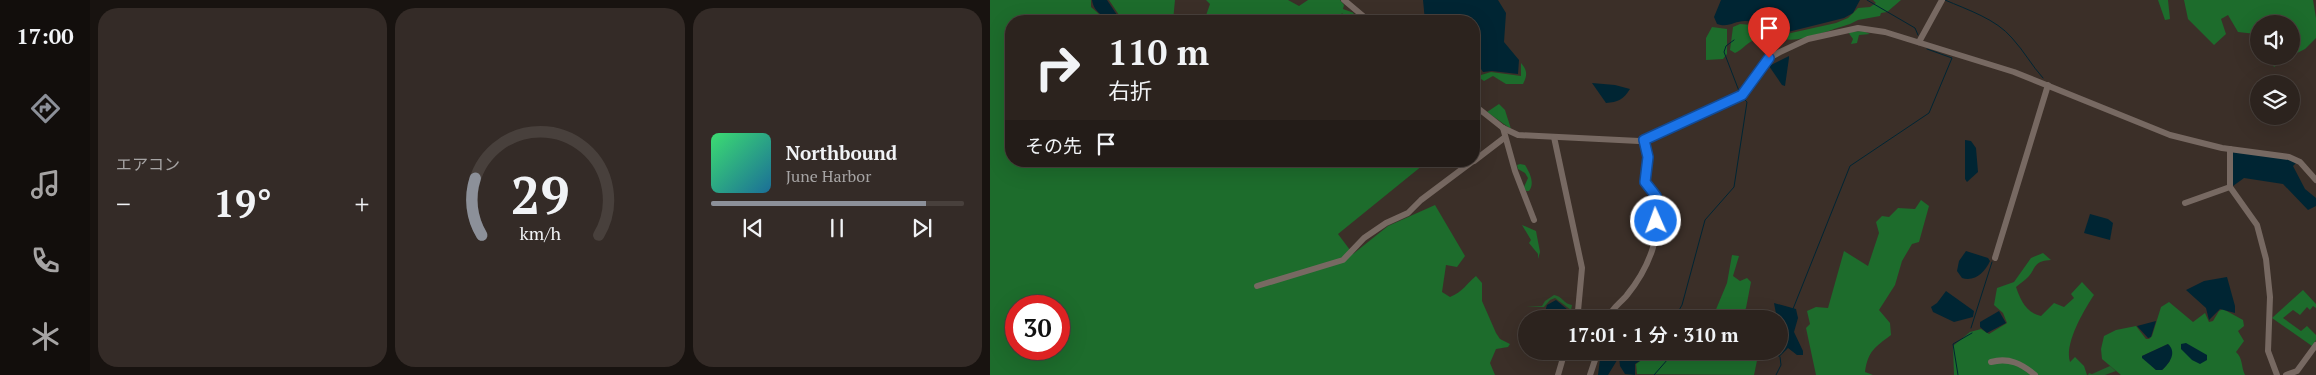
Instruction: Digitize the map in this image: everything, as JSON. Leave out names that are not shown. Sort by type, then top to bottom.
[{"type":"street","points":[[1344,0],[1362,15]]},
{"type":"street","points":[[1919,42],[1942,0]]},
{"type":"street","points":[[1480,110],[1503,128],[1518,135],[1644,140],[1742,95],[1769,58],[1808,39],[1858,28],[1871,29],[1919,42],[2048,85],[2170,135],[2230,149],[2296,159],[2316,180]]},
{"type":"street","points":[[1995,258],[2048,85]]},
{"type":"street","points":[[1503,128],[1504,138],[1521,189],[1534,220]]},
{"type":"street","points":[[1554,137],[1582,268],[1577,310]]},
{"type":"street","points":[[1480,156],[1504,138]]},
{"type":"street","points":[[1613,310],[1626,297],[1644,272],[1652,254],[1657,209],[1656,196],[1645,182],[1648,157],[1644,140]]},
{"type":"street","points":[[2230,149],[2230,187],[2257,225],[2260,234],[2269,279],[2268,351],[2277,375]]},
{"type":"street","points":[[1257,286],[1343,260],[1364,238],[1386,223],[1408,213],[1421,200],[1466,167]]},
{"type":"street","points":[[2185,203],[2230,187]]},
{"type":"street","points":[[2286,375],[2297,371],[2316,345]]},
{"type":"street","points":[[1558,375],[1562,360]]},
{"type":"street","points":[[1590,375],[1595,360]]},
{"type":"street","points":[[1992,362],[2011,361],[2023,366],[2035,375]]},
{"type":"green space","points":[[990,0],[1091,0],[1091,7],[1100,15],[1005,15],[1005,167],[1421,167],[1338,234],[1353,254],[1388,226],[1435,205],[1465,256],[1457,267],[1446,265],[1442,292],[1450,297],[1455,295],[1476,276],[1482,283],[1482,301],[1496,333],[1500,339],[1510,344],[1508,347],[1496,349],[1490,363],[1495,375],[990,375]]},
{"type":"green space","points":[[1109,0],[1175,0],[1174,15],[1119,15]]},
{"type":"green space","points":[[1206,0],[1288,0],[1299,6],[1308,0],[1340,0],[1344,5],[1343,9],[1354,13],[1352,15],[1344,15],[1342,13],[1341,15],[1206,15],[1210,4]]},
{"type":"green space","points":[[1873,0],[1901,0],[1887,12],[1881,13],[1880,16],[1858,20],[1805,38],[1788,40],[1782,38],[1782,35],[1836,23],[1848,18],[1858,8],[1870,7],[1876,3]]},
{"type":"green space","points":[[2158,0],[2168,0],[2170,19],[2165,20]]},
{"type":"green space","points":[[2184,0],[2313,0],[2316,18],[2316,38],[2300,52],[2300,15],[2250,15],[2250,33],[2238,32],[2228,15],[2221,19],[2226,34],[2214,45],[2188,19]]},
{"type":"green space","points":[[1740,24],[1765,26],[1769,30],[1735,53],[1730,50],[1733,27]]},
{"type":"green space","points":[[1712,27],[1727,29],[1727,54],[1723,59],[1706,60],[1706,38]]},
{"type":"green space","points":[[1863,31],[1870,34],[1859,35],[1857,43],[1851,44],[1853,39],[1848,32]]},
{"type":"green space","points":[[1521,63],[1526,73],[1523,84],[1506,84],[1493,76],[1484,81],[1481,79],[1481,75],[1491,72],[1521,76]]},
{"type":"green space","points":[[1499,104],[1505,110],[1511,129],[1487,112]]},
{"type":"green space","points":[[1517,165],[1525,165],[1532,181],[1529,191],[1526,191],[1524,187],[1528,178],[1525,173],[1518,169]]},
{"type":"green space","points":[[1921,200],[1929,206],[1919,242],[1912,244],[1902,261],[1895,285],[1879,310],[1890,323],[1891,335],[1870,354],[1865,372],[1873,375],[1816,375],[1806,328],[1810,324],[1807,311],[1816,307],[1828,308],[1844,251],[1868,266],[1879,233],[1876,222],[1882,216],[1889,217],[1898,208],[1915,209]]},
{"type":"green space","points":[[1522,225],[1536,231],[1540,252],[1538,259],[1538,254],[1529,243],[1531,240]]},
{"type":"green space","points":[[2043,253],[2051,260],[2038,264],[2025,280],[2016,287],[2028,309],[2041,316],[2054,303],[2064,307],[2074,298],[2071,294],[2082,282],[2094,295],[2076,327],[2069,355],[2070,362],[2075,357],[2084,366],[2087,375],[1954,375],[1953,346],[1970,332],[1981,329],[1989,334],[2007,323],[2003,313],[1994,305],[1997,288],[2014,282],[2031,258]]},
{"type":"green space","points":[[1732,255],[1739,256],[1733,276],[1740,281],[1747,278],[1751,282],[1745,310],[1716,310],[1727,283]]},
{"type":"green space","points":[[2303,290],[2316,304],[2316,308],[2313,306],[2310,310],[2307,307],[2300,315],[2293,310],[2283,318],[2301,331],[2307,326],[2316,335],[2316,340],[2312,346],[2272,318]]},
{"type":"green space","points":[[1554,295],[1572,305],[1571,310],[1555,298],[1550,300],[1544,307],[1526,307],[1542,306],[1545,301]]},
{"type":"green space","points":[[2169,302],[2193,322],[2205,313],[2209,322],[2213,321],[2219,311],[2223,309],[2243,320],[2244,326],[2238,331],[2244,341],[2236,352],[2240,357],[2245,375],[2121,375],[2102,359],[2101,349],[2104,336],[2116,330],[2136,326],[2146,339],[2149,339],[2152,336],[2161,307]],"holes":[[[2168,344],[2170,361],[2162,370],[2156,370],[2142,356]]]},
{"type":"green space","points":[[1642,360],[1757,360],[1754,375],[1637,374],[1636,364]]},
{"type":"green space","points":[[2110,366],[2116,371],[2105,375],[2088,375],[2089,373],[2092,374]]},
{"type":"water","points":[[1092,0],[1107,0],[1117,15],[1101,15],[1093,5]]},
{"type":"water","points":[[1423,0],[1498,0],[1506,13],[1504,42],[1519,60],[1518,74],[1492,71],[1483,72],[1480,68],[1480,15],[1424,15]]},
{"type":"water","points":[[1721,0],[1860,0],[1853,13],[1844,18],[1780,34],[1768,26],[1755,22],[1741,21],[1728,25],[1717,24],[1714,17]]},
{"type":"water","points":[[1789,56],[1785,86],[1782,85],[1769,66]]},
{"type":"water","points":[[1592,83],[1615,85],[1630,89],[1620,100],[1606,103]]},
{"type":"water","points":[[1965,140],[1971,141],[1976,148],[1978,172],[1967,182],[1965,179]]},
{"type":"water","points":[[2233,152],[2288,159],[2296,163],[2293,166],[2305,189],[2316,198],[2316,206],[2308,210],[2283,184],[2244,178],[2233,186]]},
{"type":"water","points":[[2090,214],[2108,219],[2113,223],[2110,240],[2084,233]]},
{"type":"water","points":[[1966,251],[1988,258],[1990,261],[1979,275],[1971,279],[1962,278],[1957,271],[1959,261]]},
{"type":"water","points":[[2227,277],[2235,306],[2235,313],[2220,309],[2209,320],[2206,308],[2186,290],[2204,281]]},
{"type":"water","points":[[1946,291],[1974,311],[1973,317],[1954,322],[1933,312],[1931,307],[1937,303]]},
{"type":"water","points":[[1556,300],[1568,310],[1546,310],[1547,305]]},
{"type":"water","points":[[1774,303],[1796,309],[1798,318],[1794,332],[1803,355],[1797,355],[1788,348],[1788,310],[1775,310]]},
{"type":"water","points":[[1999,311],[2006,323],[1987,333],[1980,327],[1980,322]]},
{"type":"water","points":[[2156,321],[2151,337],[2148,338],[2137,326]]},
{"type":"water","points":[[2186,343],[2207,355],[2207,360],[2200,364],[2192,360],[2181,349],[2181,344]]},
{"type":"water","points":[[2168,344],[2171,347],[2172,354],[2168,364],[2162,370],[2156,370],[2142,358],[2142,356]]},
{"type":"water","points":[[1600,360],[1617,360],[1608,375],[1598,375]]},
{"type":"water","points":[[1619,360],[1641,360],[1635,364],[1635,375],[1625,374],[1620,366]]},
{"type":"waterway","points":[[1867,0],[1915,28],[1918,35]]},
{"type":"waterway","points":[[1945,0],[1998,25],[2016,43],[2043,78]]},
{"type":"waterway","points":[[1734,40],[1726,46],[1724,52],[1739,91]]},
{"type":"waterway","points":[[1793,309],[1850,166],[1929,113],[1952,58],[1927,49]]},
{"type":"waterway","points":[[1679,310],[1705,220],[1734,187],[1747,102],[1744,99]]},
{"type":"waterway","points":[[1971,328],[1992,262]]},
{"type":"waterway","points":[[1958,375],[1953,344],[1972,333]]},
{"type":"waterway","points":[[1654,375],[1667,360]]},
{"type":"waterway","points":[[1776,375],[1781,365],[1780,360]]},
{"type":"route","points":[[1656,221],[1656,196],[1646,186],[1645,182],[1648,157],[1644,140],[1650,139],[1742,95],[1749,88],[1769,58]]}]
